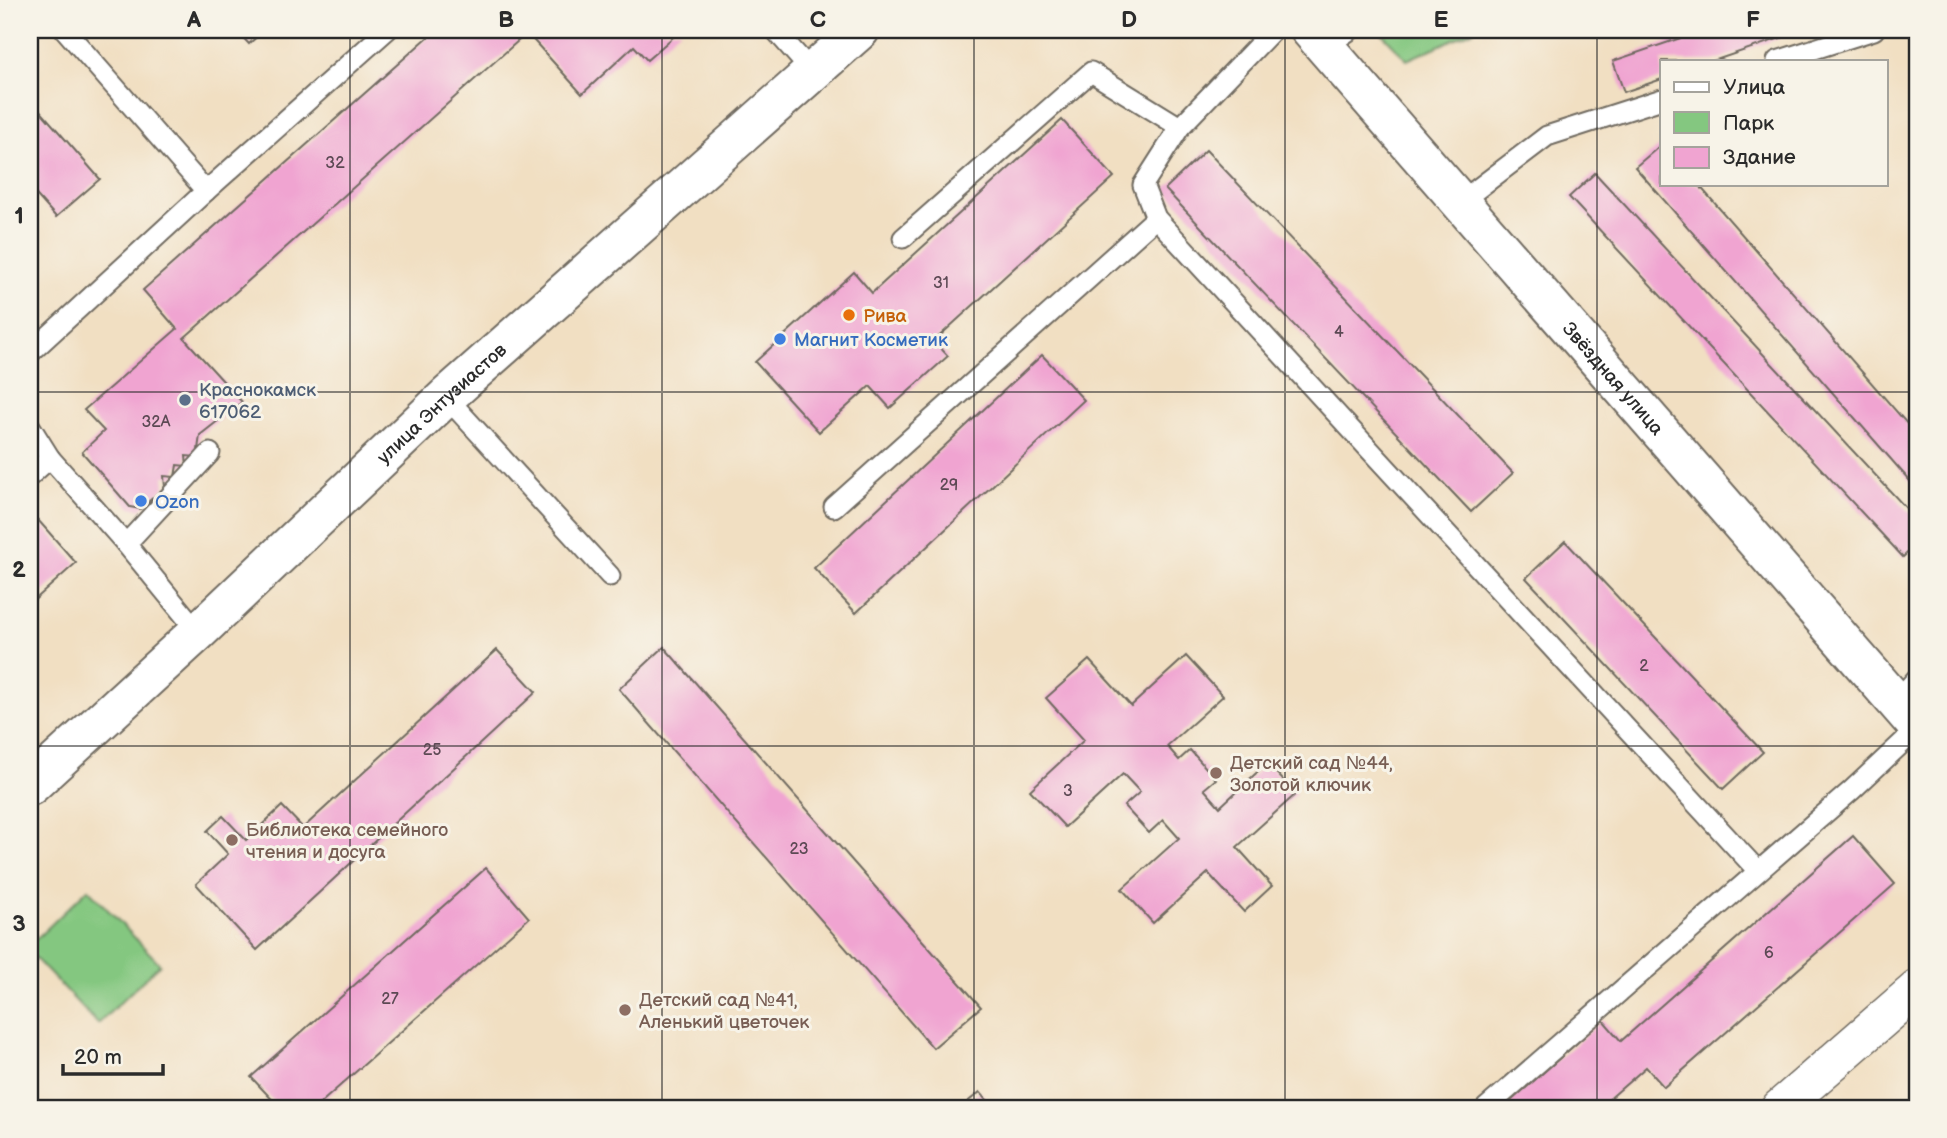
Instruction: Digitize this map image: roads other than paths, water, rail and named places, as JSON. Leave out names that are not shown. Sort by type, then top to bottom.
[{"type":"street","name":"улица Энтузиастов","points":[[30,786],[198,632],[446,397],[860,30]]},
{"type":"street","name":"Звёздная улица","points":[[1328,36],[1460,202],[1912,709]]},
{"type":"street","points":[[1780,1108],[1917,989]]},
{"type":"lane","points":[[65,30],[206,191]]},
{"type":"lane","points":[[30,353],[387,30]]},
{"type":"lane","points":[[775,30],[813,73]]},
{"type":"lane","points":[[1273,30],[1180,127],[1143,185],[1156,218],[1758,871]]},
{"type":"lane","points":[[1780,60],[1874,30]]},
{"type":"lane","points":[[903,238],[1091,72],[1180,127]]},
{"type":"lane","points":[[1460,202],[1547,136],[1660,100]]},
{"type":"lane","points":[[834,507],[1156,218]]},
{"type":"lane","points":[[446,397],[610,576]]},
{"type":"lane","points":[[30,426],[50,458],[127,544],[198,632]]},
{"type":"lane","points":[[127,544],[210,453]]},
{"type":"lane","points":[[30,475],[50,458]]},
{"type":"lane","points":[[1486,1108],[1758,871],[1912,709]]},
{"type":"place","name":"Рива","points":[[849,315]]},
{"type":"place","name":"Магнит Косметик","points":[[780,339]]},
{"type":"place","name":"Краснокамск 617062","points":[[185,400]]},
{"type":"place","name":"Ozon","points":[[141,501]]},
{"type":"place","name":"Детский сад №44, Золотой ключик","points":[[1216,773]]},
{"type":"place","name":"Библиотека семейного чтения и досуга","points":[[232,840]]},
{"type":"place","name":"Детский сад №41, Аленький цветочек","points":[[625,1010]]}]
